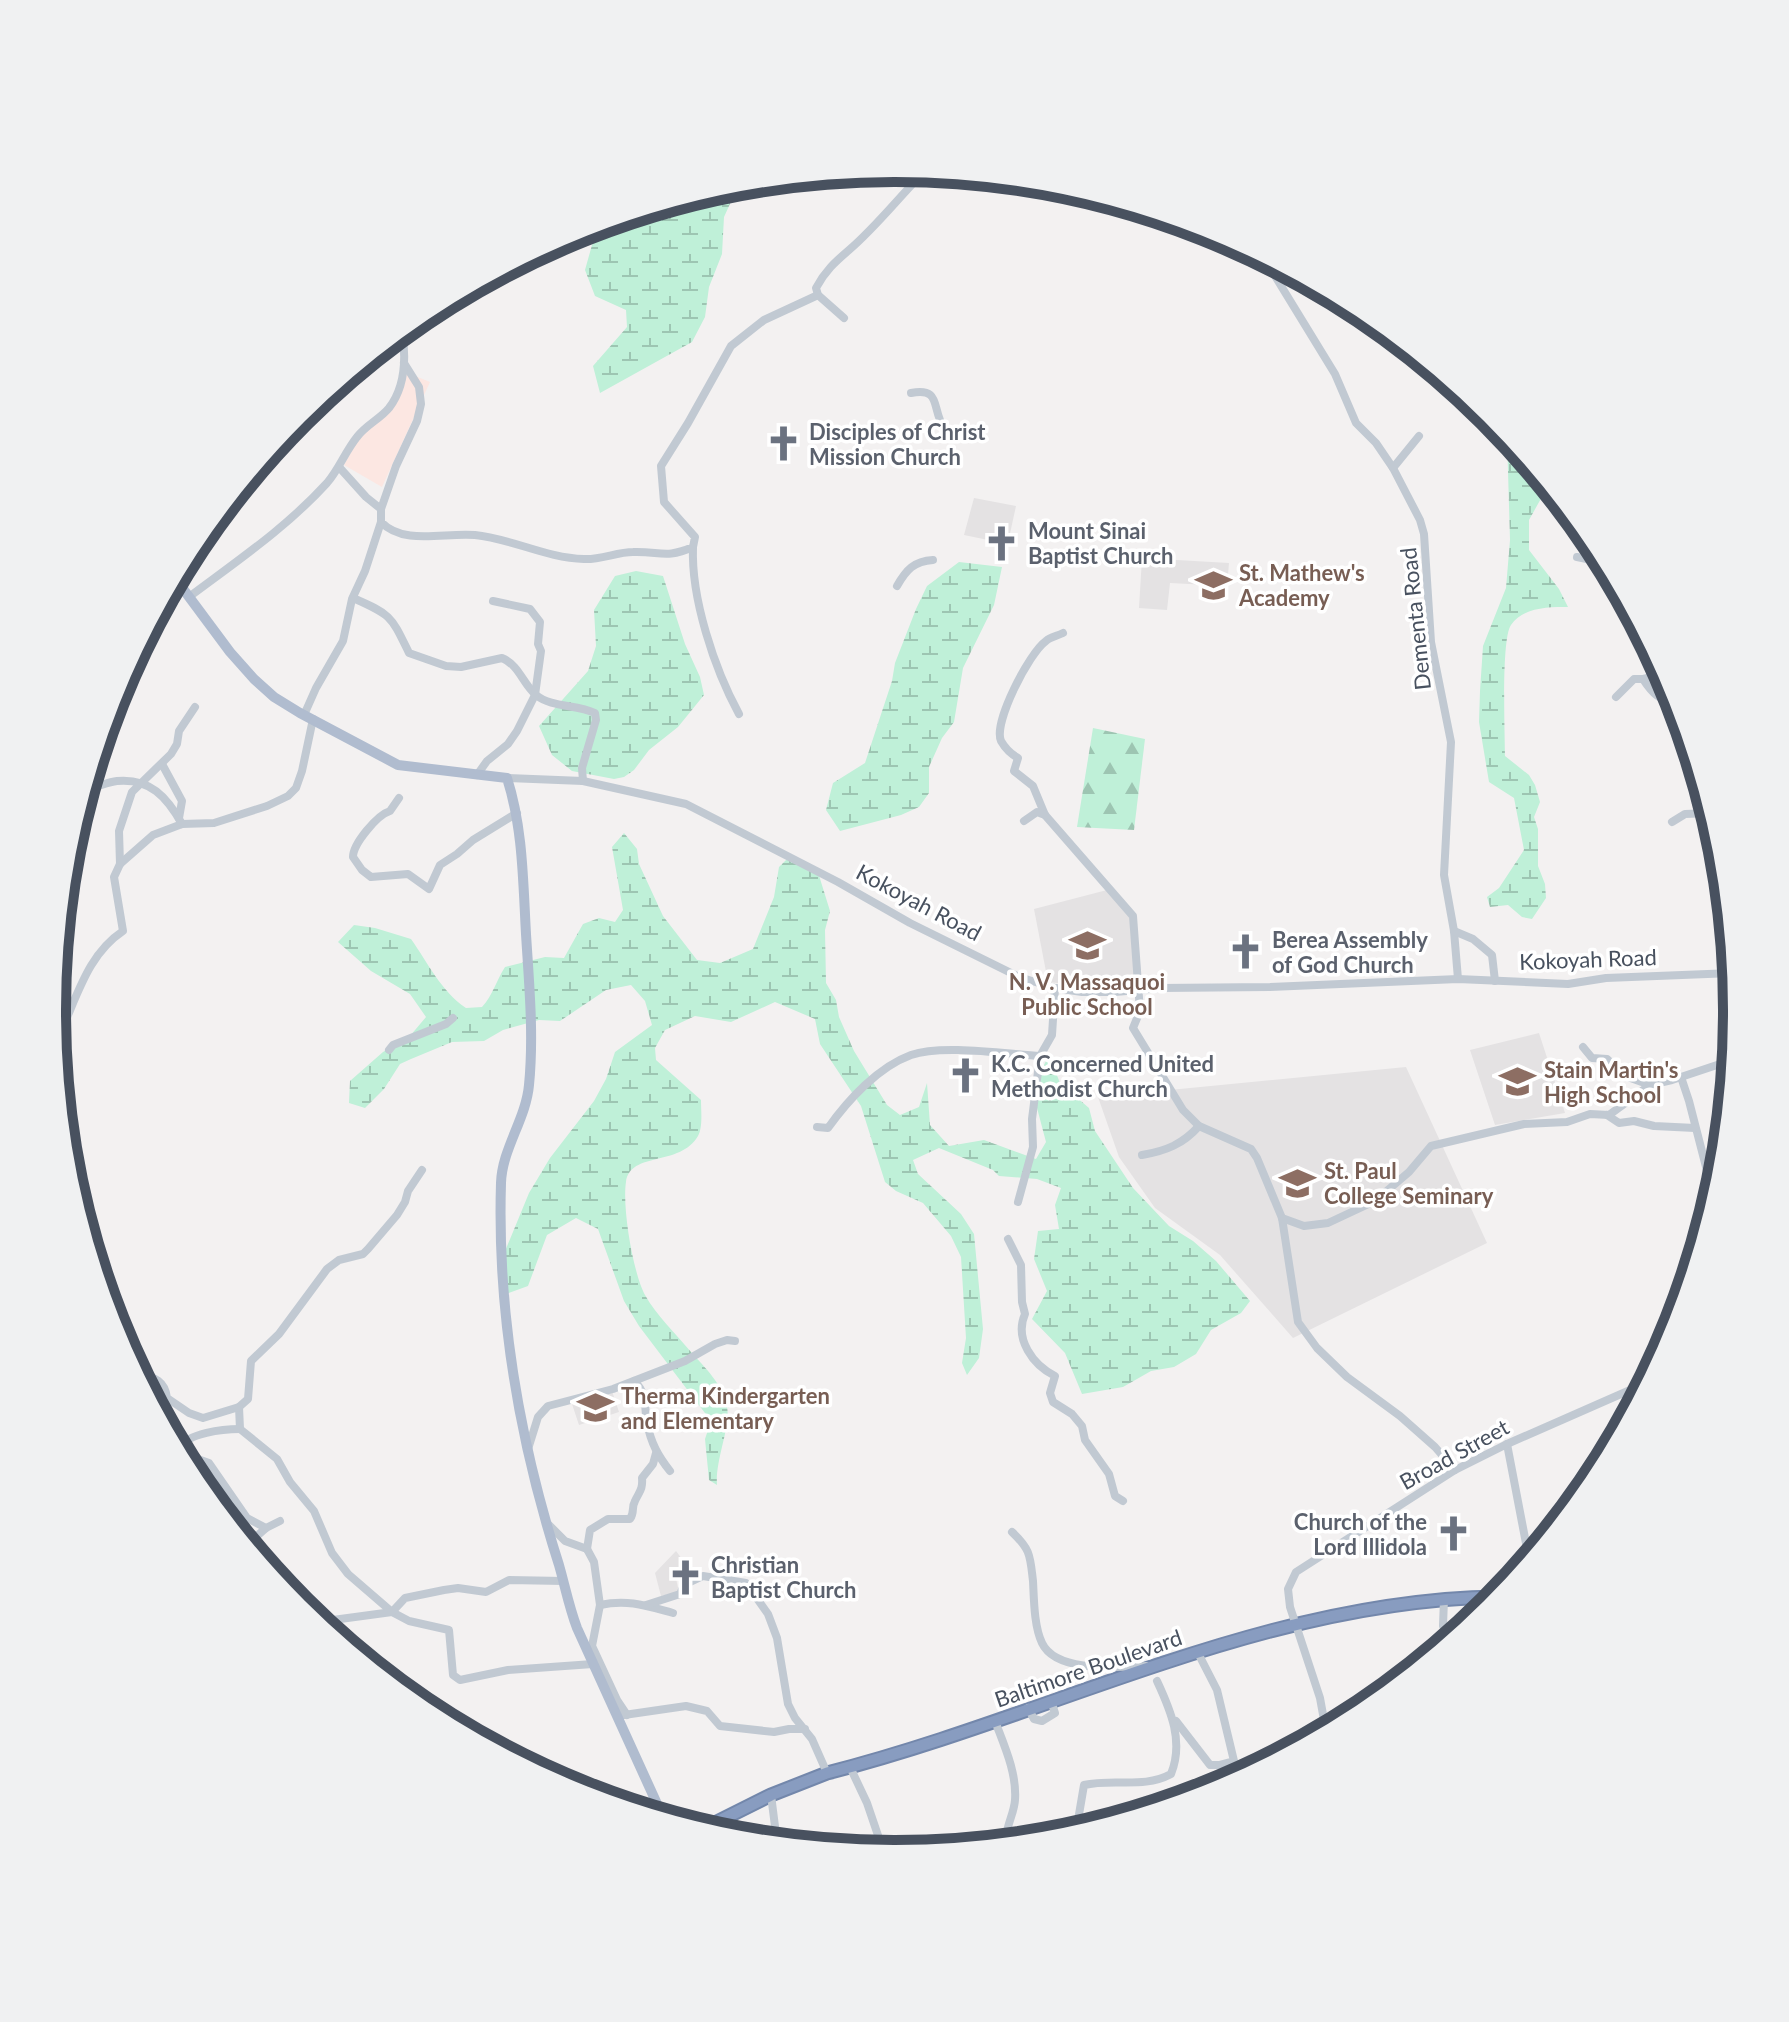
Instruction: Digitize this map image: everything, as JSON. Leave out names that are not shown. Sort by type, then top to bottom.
[{"type":"highway","name":"Baltimore Boulevard","points":[[720,1821],[771,1795],[827,1773],[1198,1653],[1343,1612],[1444,1598],[1480,1597]]},
{"type":"main road","name":"Kokoyah Road","points":[[183,588],[254,679],[274,697],[398,765],[507,778]]},
{"type":"main road","points":[[507,778],[517,813],[529,987],[529,1088],[501,1181],[501,1253],[507,1320],[527,1449],[572,1615],[593,1664],[623,1716],[658,1805]]},
{"type":"street","points":[[844,318],[818,295],[816,288],[831,264],[849,250],[914,183]]},
{"type":"street","name":"Dementa Road","points":[[1274,275],[1335,374],[1356,423],[1376,443],[1393,468],[1424,534],[1431,642],[1451,742],[1444,875],[1454,931],[1458,979]]},
{"type":"street","points":[[739,714],[728,694],[704,623],[692,568],[695,537],[664,502],[661,466],[731,346],[764,320],[818,295]]},
{"type":"street","points":[[189,597],[269,539],[326,484],[359,434],[389,407],[402,380],[403,345]]},
{"type":"street","points":[[120,864],[153,835],[180,822],[214,823],[267,806],[288,796],[296,788],[302,771],[316,688],[343,641],[353,598],[381,522],[381,509],[417,421],[421,404],[419,387],[404,363]]},
{"type":"street","points":[[911,393],[919,391],[932,396],[940,420]]},
{"type":"street","points":[[1393,468],[1419,436]]},
{"type":"street","points":[[339,467],[381,509]]},
{"type":"street","points":[[381,522],[390,531],[410,536],[477,535],[544,554],[586,560],[634,552],[675,555],[693,547]]},
{"type":"street","points":[[1577,557],[1588,559]]},
{"type":"street","points":[[897,586],[906,571],[920,561],[933,560]]},
{"type":"street","points":[[353,598],[380,609],[397,624],[409,653],[446,666],[461,667],[502,658],[517,669],[535,695],[550,704],[569,705],[595,713],[596,720],[582,768],[583,781]]},
{"type":"street","points":[[477,775],[487,761],[508,744],[535,695],[541,651],[538,644],[540,622],[530,609],[493,601]]},
{"type":"street","points":[[1063,633],[1046,640],[1019,676],[1000,724],[1001,740],[1009,753],[1018,758],[1014,771],[1033,786],[1045,815],[1133,916],[1140,1011],[1133,1028],[1183,1110],[1199,1126],[1251,1149],[1257,1158],[1282,1218],[1298,1322],[1317,1348],[1347,1377],[1400,1416],[1435,1447],[1455,1470]]},
{"type":"street","points":[[1616,697],[1634,679],[1652,677]]},
{"type":"street","points":[[1643,679],[1662,699]]},
{"type":"street","points":[[66,1017],[84,977],[108,941],[123,931],[114,877],[120,864],[121,822],[132,792],[162,764],[177,744],[179,731],[195,707]]},
{"type":"street","points":[[162,764],[182,801],[180,822]]},
{"type":"street","name":"Kokoyah Road","points":[[507,778],[583,781],[686,804],[838,882],[910,923],[1019,977],[1055,988],[1082,992],[1458,979],[1568,984],[1606,978],[1722,973]]},
{"type":"street","points":[[97,787],[116,781],[144,783],[172,805],[180,822]]},
{"type":"street","points":[[399,798],[390,811],[382,813],[354,845],[353,857],[371,877],[408,874],[429,889],[440,865],[517,813]]},
{"type":"street","points":[[1024,821],[1037,812],[1045,815]]},
{"type":"street","points":[[1672,822],[1685,814],[1699,813]]},
{"type":"street","points":[[1454,931],[1473,939],[1492,955],[1495,981]]},
{"type":"street","points":[[1018,1202],[1033,1147],[1032,1119],[1040,1056],[1052,1035],[1055,988]]},
{"type":"street","points":[[389,1050],[393,1045],[446,1024],[453,1018]]},
{"type":"street","points":[[1583,1047],[1592,1058],[1607,1059],[1625,1076],[1650,1085]]},
{"type":"street","points":[[817,1127],[828,1128],[859,1092],[889,1066],[913,1054],[966,1051],[1040,1056]]},
{"type":"street","points":[[1607,1115],[1650,1085],[1721,1064]]},
{"type":"street","points":[[1681,1077],[1707,1173]]},
{"type":"street","points":[[1282,1218],[1294,1224],[1318,1226],[1357,1210],[1384,1194],[1409,1172],[1424,1152],[1443,1142],[1524,1124],[1567,1122],[1590,1114],[1607,1115],[1619,1123],[1634,1121],[1654,1126],[1695,1128]]},
{"type":"street","points":[[1142,1155],[1161,1152],[1184,1142],[1199,1126]]},
{"type":"street","points":[[151,1378],[160,1380],[166,1387],[167,1398],[189,1413],[203,1418],[239,1407],[248,1399],[251,1361],[256,1354],[279,1334],[327,1269],[339,1260],[363,1254],[368,1249],[397,1215],[422,1170]]},
{"type":"street","points":[[1008,1239],[1021,1265],[1025,1314],[1021,1322],[1023,1340],[1036,1364],[1055,1376],[1050,1393],[1053,1402],[1072,1414],[1082,1426],[1085,1440],[1109,1474],[1115,1496],[1123,1501]]},
{"type":"street","points":[[527,1449],[538,1417],[548,1406],[613,1389],[685,1361],[715,1344],[735,1341]]},
{"type":"street","points":[[634,1381],[648,1407],[646,1420],[656,1453],[670,1471]]},
{"type":"street","name":"Broad Street","points":[[1324,1720],[1320,1698],[1290,1607],[1288,1589],[1296,1572],[1455,1470],[1631,1389]]},
{"type":"street","points":[[239,1407],[240,1429]]},
{"type":"street","points":[[186,1439],[195,1435],[240,1429],[277,1459],[290,1482],[314,1511],[341,1566],[392,1612],[409,1621],[449,1630],[453,1675],[460,1680],[508,1670],[593,1664]]},
{"type":"street","points":[[1507,1444],[1526,1546]]},
{"type":"street","points":[[656,1453],[653,1464],[642,1478],[643,1489],[635,1500],[634,1514],[630,1519],[608,1519],[590,1530],[587,1549],[594,1562],[600,1605],[592,1646],[623,1716],[686,1706],[707,1711],[720,1726],[774,1732],[806,1729]]},
{"type":"street","points":[[199,1459],[209,1463],[247,1518],[266,1528]]},
{"type":"street","points":[[256,1537],[280,1521]]},
{"type":"street","points":[[545,1521],[565,1541],[587,1549]]},
{"type":"street","points":[[1012,1532],[1030,1553],[1040,1639],[1052,1656],[1071,1664],[1155,1666]]},
{"type":"street","points":[[646,1605],[680,1594],[684,1585],[703,1576],[746,1583],[768,1614],[777,1638],[788,1704],[795,1718],[806,1729],[827,1773]]},
{"type":"street","points":[[333,1620],[392,1612],[405,1598],[444,1590],[458,1588],[486,1592],[509,1580],[563,1581]]},
{"type":"street","points":[[1444,1598],[1443,1626],[1448,1628]]},
{"type":"street","points":[[600,1605],[622,1601],[673,1613]]},
{"type":"street","points":[[1157,1681],[1173,1717],[1210,1765],[1234,1761],[1217,1690],[1198,1653]]},
{"type":"street","points":[[1078,1819],[1084,1785],[1109,1781],[1153,1783],[1171,1774],[1177,1749],[1173,1717]]},
{"type":"street","points":[[995,1721],[1010,1764],[1015,1799],[1007,1831]]},
{"type":"street","points":[[850,1767],[879,1839]]},
{"type":"street","points":[[771,1795],[776,1830]]},
{"type":"shaded area","points":[[405,372],[430,382],[382,487],[344,465],[367,424],[392,406]]},
{"type":"shaded area","points":[[974,498],[1016,506],[1009,538],[997,537],[993,541],[964,535]]},
{"type":"shaded area","name":"St. Mathew's Academy","points":[[1142,558],[1229,563],[1227,586],[1170,583],[1167,610],[1139,608]]},
{"type":"shaded area","name":"N. V. Massaquoi Public School","points":[[1107,890],[1131,915],[1137,975],[1097,987],[1048,982],[1034,909]]},
{"type":"shaded area","name":"Stain Martin's High School","points":[[1539,1033],[1565,1113],[1495,1125],[1470,1050]]},
{"type":"shaded area","name":"St. Paul College Seminary","points":[[1406,1067],[1487,1243],[1293,1338],[1220,1255],[1155,1208],[1119,1157],[1098,1097]]},
{"type":"shaded area","name":"Therma Kindergarten and Elementary","points":[[612,1391],[619,1412],[579,1425],[572,1404]]},
{"type":"shaded area","points":[[676,1551],[685,1563],[675,1574],[679,1592],[661,1596],[655,1573]]},
{"type":"green space","points":[[733,198],[724,217],[722,254],[709,287],[705,317],[692,342],[600,393],[593,366],[627,327],[626,310],[595,296],[585,270],[595,239],[628,226]]},
{"type":"green space","points":[[1508,455],[1543,496],[1529,520],[1529,550],[1559,589],[1568,607],[1537,609],[1522,615],[1511,625],[1506,648],[1505,756],[1529,775],[1540,802],[1534,817],[1538,829],[1538,866],[1545,884],[1546,898],[1532,919],[1522,917],[1508,905],[1490,907],[1487,897],[1499,888],[1524,850],[1514,798],[1489,782],[1479,722],[1483,646],[1506,588],[1510,540]]},
{"type":"green space","points":[[959,562],[1002,567],[994,605],[963,668],[954,722],[942,738],[929,767],[929,793],[919,807],[901,815],[840,831],[826,810],[833,783],[865,763],[895,663],[916,609],[927,586]]},
{"type":"green space","points":[[636,571],[663,576],[704,695],[678,727],[649,750],[634,770],[624,777],[614,779],[572,771],[552,755],[539,726],[588,671],[596,646],[594,610],[615,576]]},
{"type":"green space","points":[[1093,728],[1145,739],[1134,830],[1077,827]]},
{"type":"green space","points":[[624,833],[637,849],[639,864],[663,916],[697,960],[720,963],[753,949],[774,897],[779,867],[791,855],[817,869],[830,911],[825,930],[826,983],[836,1000],[839,1017],[854,1051],[887,1105],[900,1115],[919,1107],[927,1083],[930,1125],[949,1146],[984,1140],[1036,1159],[1046,1142],[1032,1089],[1049,1055],[1060,1083],[1089,1108],[1095,1131],[1133,1188],[1169,1226],[1216,1261],[1250,1301],[1241,1313],[1211,1330],[1196,1354],[1174,1367],[1151,1371],[1123,1387],[1082,1394],[1065,1353],[1032,1319],[1047,1291],[1034,1259],[1038,1231],[1059,1229],[1055,1205],[1061,1188],[1037,1179],[999,1176],[993,1170],[939,1148],[913,1160],[918,1174],[961,1214],[974,1234],[983,1329],[979,1358],[967,1375],[962,1363],[966,1338],[961,1257],[951,1236],[923,1203],[896,1191],[885,1182],[861,1106],[820,1044],[815,1019],[775,1002],[731,1022],[695,1016],[665,1030],[655,1048],[656,1060],[701,1100],[700,1132],[690,1146],[680,1152],[636,1166],[630,1172],[625,1193],[633,1256],[645,1295],[660,1317],[713,1377],[725,1399],[728,1415],[717,1485],[709,1480],[705,1439],[711,1421],[639,1326],[624,1301],[598,1229],[576,1218],[547,1235],[528,1286],[506,1294],[503,1256],[529,1193],[550,1158],[594,1101],[615,1052],[652,1025],[645,1001],[631,985],[606,990],[560,1021],[539,1020],[503,1030],[484,1041],[452,1042],[411,1059],[400,1064],[384,1089],[365,1108],[349,1103],[350,1081],[383,1052],[410,1036],[426,1017],[410,994],[371,971],[338,942],[354,925],[411,939],[442,985],[457,1001],[466,1008],[482,1007],[505,967],[545,957],[564,958],[583,924],[599,918],[615,922],[623,910],[612,847]]},
{"type":"place","name":"Disciples of Christ Mission Church","points":[[783,444]]},
{"type":"place","name":"Mount Sinai Baptist Church","points":[[1002,543]]},
{"type":"place","name":"St. Mathew's Academy","points":[[1213,585]]},
{"type":"place","name":"N. V. Massaquoi Public School","points":[[1087,945]]},
{"type":"place","name":"Berea Assembly of God Church","points":[[1246,952]]},
{"type":"place","name":"K.C. Concerned United Methodist Church","points":[[965,1076]]},
{"type":"place","name":"Stain Martin's High School","points":[[1518,1082]]},
{"type":"place","name":"St. Paul College Seminary","points":[[1298,1183]]},
{"type":"place","name":"Therma Kindergarten and Elementary","points":[[595,1408]]},
{"type":"place","name":"Church of the Lord Illidola","points":[[1453,1534]]},
{"type":"place","name":"Christian Baptist Church","points":[[685,1577]]}]
